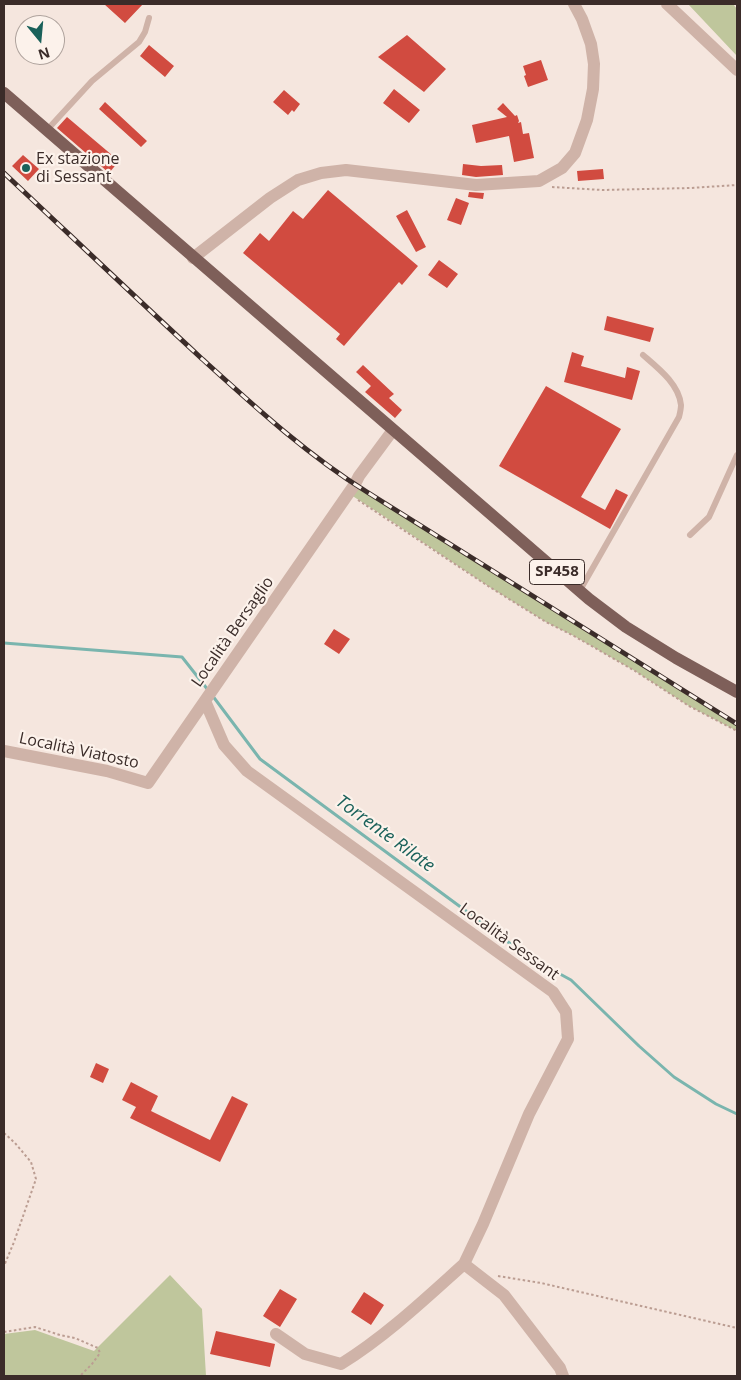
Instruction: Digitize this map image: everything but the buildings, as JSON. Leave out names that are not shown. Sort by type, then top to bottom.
[{"type":"main road","name":"SP458","points":[[4,93],[588,600],[676,658],[737,692]]},
{"type":"street","points":[[193,258],[270,198],[298,180],[321,173],[346,170],[476,185],[539,181],[562,168],[576,153],[591,97],[594,64],[591,44],[582,18],[574,4]]},
{"type":"street","points":[[667,4],[737,70]]},
{"type":"street","name":"Località Bersaglio","points":[[148,783],[359,476],[393,430]]},
{"type":"street","name":"Località Sessant","points":[[209,696],[224,745],[247,771],[553,992],[566,1012],[568,1039],[529,1114],[483,1224],[464,1264]]},
{"type":"street","name":"Località Viatosto","points":[[4,751],[107,771],[148,783]]},
{"type":"street","points":[[276,1334],[305,1354],[341,1364],[366,1348],[464,1264],[504,1295],[560,1368],[563,1376]]},
{"type":"lane","points":[[47,130],[92,81],[139,42],[145,32],[149,18]]},
{"type":"lane","points":[[579,592],[679,417],[681,406],[677,392],[664,372],[644,355]]},
{"type":"lane","points":[[690,535],[710,517],[737,454]]},
{"type":"path","points":[[539,181],[550,187],[602,190],[737,185]]},
{"type":"path","points":[[346,497],[546,622],[574,636],[690,706],[737,731]]},
{"type":"path","points":[[4,1133],[16,1143],[31,1162],[36,1179],[4,1266]]},
{"type":"path","points":[[498,1276],[560,1287],[737,1328]]},
{"type":"path","points":[[4,1332],[35,1326],[75,1338],[98,1348],[100,1352],[92,1364],[80,1376]]},
{"type":"green space","points":[[688,4],[733,4],[737,9],[737,56]]},
{"type":"green space","points":[[355,484],[737,724],[737,731],[689,706],[635,671],[546,622],[488,586],[348,493]]},
{"type":"green space","points":[[170,1275],[202,1309],[206,1376],[4,1376],[4,1334],[35,1330],[94,1351]]},
{"type":"waterway","name":"Torrente Rilate","points":[[4,643],[182,657],[208,690]]},
{"type":"waterway","name":"Torrente Rilate","points":[[212,695],[260,759],[527,956],[571,980],[674,1077],[716,1104],[737,1114]]},
{"type":"railway","points":[[4,173],[220,375],[260,411],[323,462],[367,492],[737,724]]},
{"type":"place","name":"Ex stazione di Sessant","points":[[26,168]]}]
